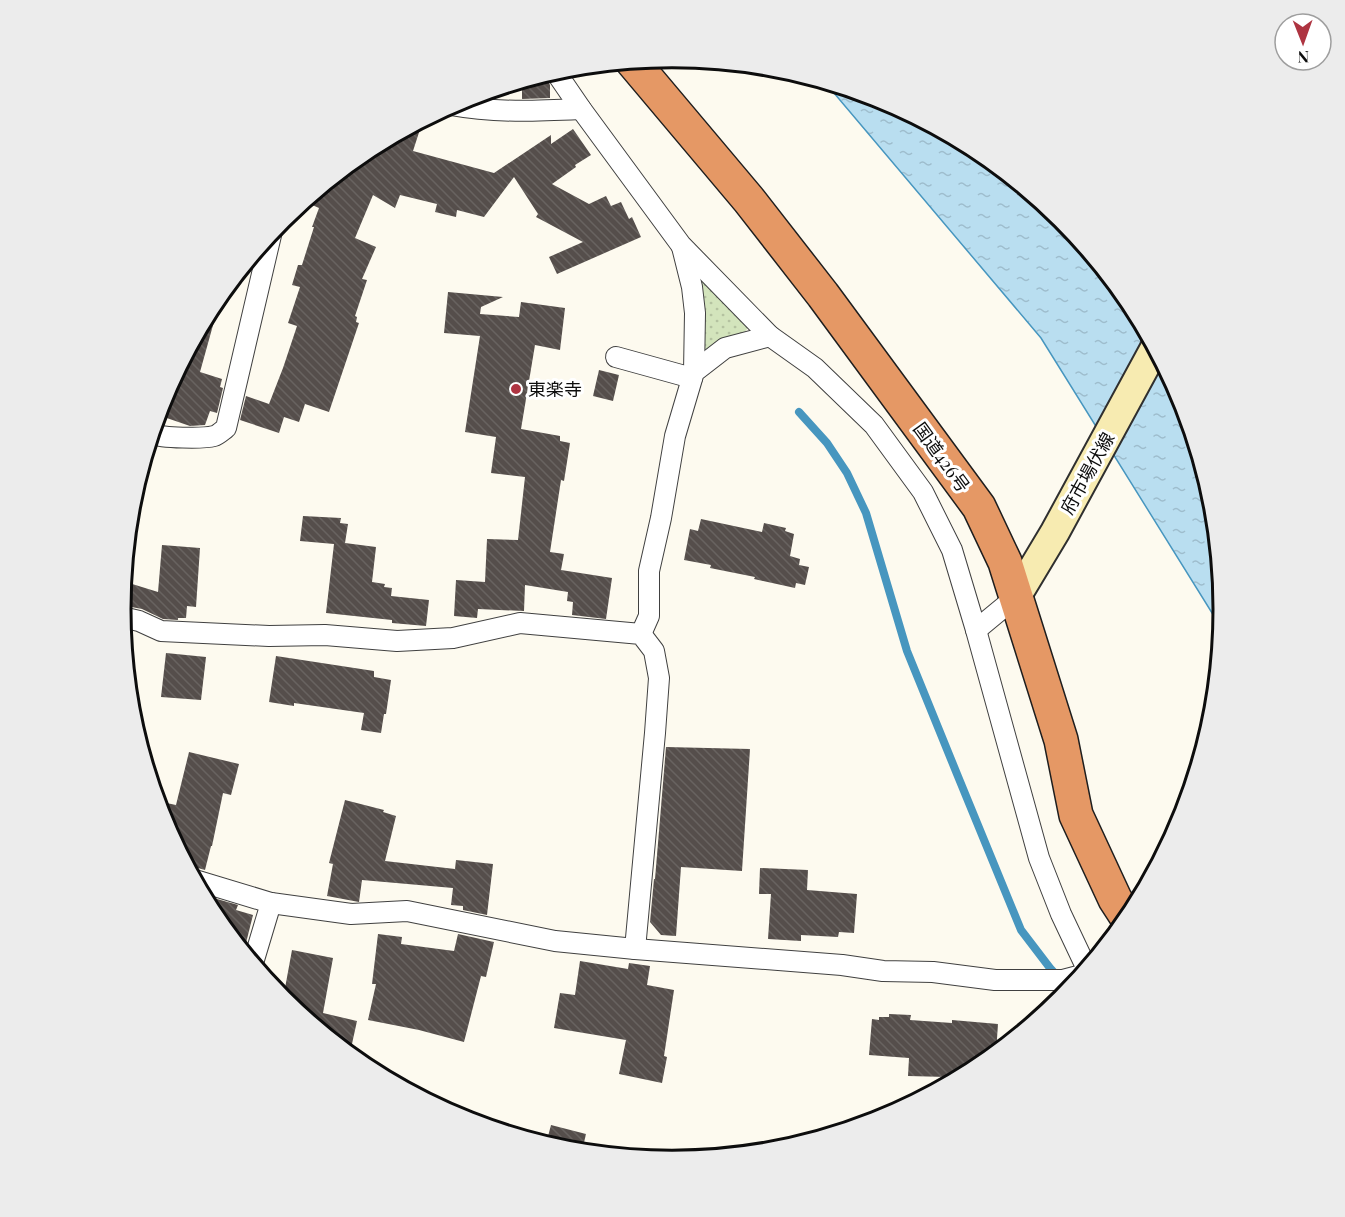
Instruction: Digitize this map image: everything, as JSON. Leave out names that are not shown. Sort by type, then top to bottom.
[{"type":"highway","name":"国道426号","points":[[639,69],[783,243],[980,507],[1005,562],[1061,740],[1076,815],[1122,909]]},
{"type":"main road","name":"府市場伏線","points":[[1016,597],[1055,532],[1151,356]]},
{"type":"street","points":[[561,79],[681,244],[770,336],[815,368],[874,425],[923,492],[952,550],[1040,858],[1061,914],[1083,960]]},
{"type":"street","points":[[467,108],[528,111],[581,109]]},
{"type":"street","points":[[641,634],[649,616],[649,571],[675,436],[693,375],[695,313],[692,287],[681,244]]},
{"type":"street","points":[[159,440],[215,436],[226,428],[267,250]]},
{"type":"street","points":[[693,375],[725,348],[770,336]]},
{"type":"street","points":[[616,357],[693,375]]},
{"type":"street","points":[[976,630],[1016,597]]},
{"type":"street","points":[[132,619],[161,631],[269,636],[325,635],[397,640],[453,638],[520,623],[641,634],[654,651],[659,678],[635,949]]},
{"type":"street","points":[[207,884],[271,903],[351,914],[407,911],[555,941],[842,964],[883,971],[933,972],[995,980],[1066,979]]},
{"type":"street","points":[[256,953],[271,903]]},
{"type":"green space","points":[[698,272],[747,327],[745,332],[725,339],[703,353]]},
{"type":"water","points":[[833,92],[912,123],[943,140],[1002,179],[1055,226],[1102,279],[1141,338],[1158,369],[1185,435],[1195,468],[1209,538],[1214,615],[1041,338]]},
{"type":"building","points":[[548,82],[550,98],[522,99],[522,89]]},
{"type":"building","points":[[573,129],[591,155],[552,184],[589,204],[606,196],[611,206],[621,202],[629,219],[632,217],[641,237],[557,274],[549,257],[583,242],[536,217],[538,214],[514,177],[484,217],[457,210],[456,217],[435,212],[437,204],[400,195],[395,208],[373,195],[355,238],[376,247],[362,279],[367,280],[355,316],[357,317],[356,322],[359,323],[329,412],[305,404],[299,422],[284,417],[279,433],[240,420],[246,396],[269,404],[283,368],[297,326],[288,323],[300,287],[292,285],[298,265],[302,265],[319,208],[313,205],[343,179],[420,130],[413,151],[494,173],[551,135],[551,144]]},
{"type":"building","points":[[448,292],[503,297],[481,307],[480,314],[519,317],[521,302],[565,308],[560,350],[535,345],[521,429],[560,436],[560,441],[570,443],[564,481],[561,480],[550,552],[564,554],[561,570],[612,578],[606,619],[572,615],[573,602],[567,601],[568,592],[525,585],[524,611],[478,609],[477,618],[454,616],[456,580],[485,582],[487,539],[518,540],[525,477],[491,473],[496,437],[465,432],[480,336],[444,333]]},
{"type":"building","points":[[214,323],[200,372],[222,379],[220,387],[223,388],[217,413],[210,411],[205,425],[190,426],[167,418],[187,369]]},
{"type":"building","points":[[599,370],[619,375],[613,401],[593,396]]},
{"type":"building","points":[[303,516],[341,518],[340,523],[348,524],[345,543],[376,547],[372,582],[385,584],[384,587],[392,588],[391,596],[429,600],[426,626],[326,613],[334,544],[300,541]]},
{"type":"building","points":[[701,519],[762,532],[764,523],[786,528],[785,531],[794,534],[790,556],[800,559],[799,565],[809,567],[805,585],[796,583],[795,588],[684,560],[690,529],[698,531]]},
{"type":"building","points":[[162,545],[200,548],[196,607],[187,606],[186,618],[163,619],[142,609],[131,607],[132,584],[158,592]]},
{"type":"building","points":[[166,653],[206,657],[201,700],[161,697]]},
{"type":"building","points":[[276,656],[374,671],[374,677],[391,680],[381,733],[361,730],[364,713],[294,703],[294,706],[269,702]]},
{"type":"building","points":[[666,747],[750,749],[742,871],[681,867],[676,936],[661,935],[650,922]]},
{"type":"building","points":[[189,752],[239,764],[231,795],[223,793],[205,870],[198,868],[168,803],[176,805]]},
{"type":"building","points":[[345,800],[384,810],[383,812],[396,816],[385,861],[455,869],[456,860],[493,864],[487,915],[463,910],[463,906],[451,905],[453,888],[362,880],[359,902],[327,896],[333,864],[329,863]]},
{"type":"building","points":[[760,868],[808,870],[807,890],[857,894],[854,933],[839,932],[838,937],[801,935],[801,941],[768,939],[771,894],[759,894]]},
{"type":"building","points":[[217,899],[238,905],[236,910],[253,915],[246,942]]},
{"type":"building","points":[[378,934],[402,937],[401,944],[454,951],[458,934],[494,942],[486,977],[481,976],[464,1042],[368,1020],[376,984],[372,984]]},
{"type":"building","points":[[292,950],[333,958],[323,1013],[357,1021],[352,1044],[316,1015],[285,986]]},
{"type":"building","points":[[580,961],[628,969],[629,963],[650,966],[647,985],[674,990],[662,1083],[619,1074],[626,1040],[554,1028],[560,993],[575,995]]},
{"type":"building","points":[[889,1014],[911,1015],[910,1020],[952,1023],[952,1020],[998,1024],[997,1042],[943,1077],[908,1076],[909,1058],[869,1055],[872,1019],[879,1020],[879,1017],[889,1017]]},
{"type":"building","points":[[551,1125],[586,1134],[584,1142],[548,1135]]},
{"type":"waterway","points":[[799,412],[827,443],[847,473],[866,513],[907,651],[1021,930],[1063,982]]},
{"type":"place","name":"東楽寺","points":[[516,389]]}]
